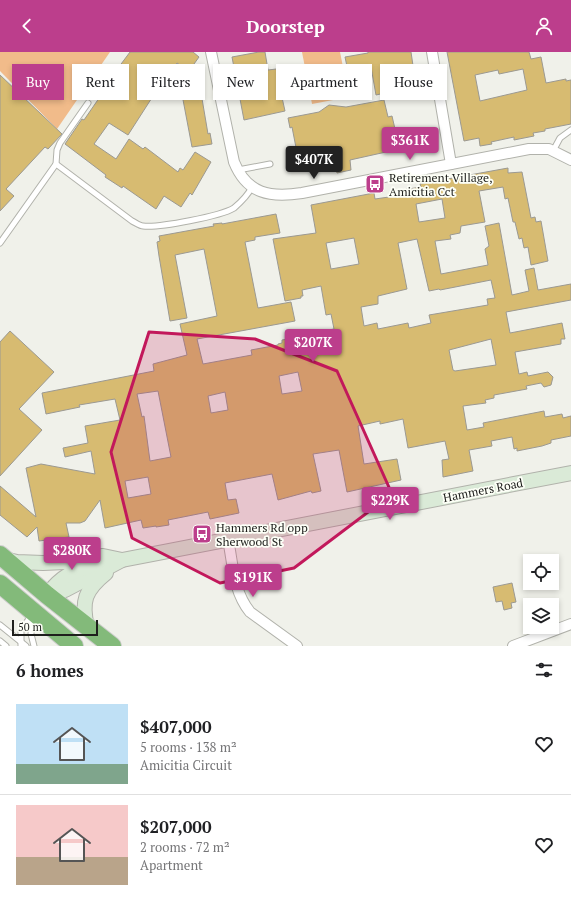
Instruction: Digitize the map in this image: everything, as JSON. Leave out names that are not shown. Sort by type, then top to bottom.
[{"type":"highway","points":[[2,557],[87,628],[112,646]]},
{"type":"highway","points":[[0,584],[74,646]]},
{"type":"highway","points":[[33,613],[48,595]]},
{"type":"street","points":[[211,52],[230,147],[237,171],[252,187],[271,195],[291,195],[529,149],[553,151],[571,160]]},
{"type":"street","points":[[432,52],[451,164]]},
{"type":"street","name":"Hammers Road","points":[[48,595],[65,590],[122,560],[571,473]]},
{"type":"street","points":[[228,539],[237,592],[244,605],[250,612],[297,646]]},
{"type":"street","points":[[2,557],[16,562],[43,563],[65,562],[102,556],[122,560]]},
{"type":"street","points":[[87,628],[83,612],[88,592],[94,583],[122,560]]},
{"type":"street","points":[[513,646],[571,624]]},
{"type":"lane","points":[[0,243],[56,164],[57,150],[60,143],[88,103]]},
{"type":"lane","points":[[553,151],[560,138],[571,130]]},
{"type":"lane","points":[[56,164],[132,221],[142,226],[164,225],[200,218],[233,208],[246,197],[252,187]]},
{"type":"lane","points":[[237,171],[270,164]]},
{"type":"lane","points":[[21,644],[23,626],[33,613]]},
{"type":"lane","points":[[33,613],[31,634],[34,646]]},
{"type":"lane","points":[[0,625],[21,644],[26,646]]},
{"type":"lane","points":[[0,641],[6,646]]},
{"type":"highlighted area","points":[[149,332],[255,339],[337,371],[392,494],[294,568],[220,583],[132,538],[111,452]]},
{"type":"shaded area","points":[[0,52],[110,52],[102,64],[72,64],[72,100],[77,100],[57,129],[28,100],[64,100],[64,64],[12,64],[12,83],[0,71]]},
{"type":"shaded area","points":[[302,52],[340,52],[342,64],[304,64]]},
{"type":"shaded area","points":[[311,100],[333,100],[312,104]]},
{"type":"building","points":[[130,52],[193,52],[199,57],[194,64],[137,64],[137,100],[150,100],[128,135],[109,123],[94,144],[116,159],[129,139],[143,149],[145,147],[178,172],[180,168],[183,170],[195,152],[211,162],[192,195],[190,193],[181,207],[164,196],[156,209],[123,186],[122,188],[105,177],[106,175],[65,144],[82,119],[84,120],[98,100],[129,100],[129,64],[121,64]]},
{"type":"building","points":[[265,52],[267,64],[233,64],[232,57]]},
{"type":"building","points":[[411,52],[413,64],[380,64],[380,94],[376,95],[372,64],[346,64],[345,57],[368,53]]},
{"type":"building","points":[[447,52],[529,52],[531,59],[541,57],[546,83],[566,79],[566,81],[571,80],[571,124],[545,129],[545,131],[533,133],[534,136],[514,140],[514,137],[480,146],[479,138],[464,141]],"holes":[[[523,69],[527,90],[480,101],[475,75],[498,70],[499,74]]]},
{"type":"building","points":[[276,69],[276,100],[283,100],[285,111],[244,120],[240,100],[268,100],[268,70]]},
{"type":"building","points":[[0,75],[12,86],[12,100],[26,100],[62,134],[48,149],[45,147],[6,189],[14,196],[0,211]]},
{"type":"building","points":[[183,100],[202,100],[208,134],[210,133],[212,144],[192,147]]},
{"type":"building","points":[[384,100],[388,117],[392,116],[395,129],[400,129],[404,148],[350,160],[351,170],[337,173],[335,163],[300,168],[292,127],[290,128],[288,118],[319,112],[329,105],[346,107]]},
{"type":"building","points":[[508,168],[508,173],[522,172],[531,218],[535,217],[536,222],[541,221],[548,261],[531,265],[528,247],[524,248],[522,238],[519,239],[515,222],[513,222],[508,198],[505,199],[503,187],[479,191],[485,222],[461,226],[460,233],[450,235],[451,239],[435,241],[441,274],[488,265],[485,249],[489,246],[485,226],[499,223],[512,295],[529,291],[525,270],[534,268],[538,290],[571,284],[571,300],[506,312],[510,333],[562,323],[565,339],[561,339],[561,344],[515,352],[519,374],[527,372],[528,376],[548,372],[553,377],[551,385],[544,387],[541,383],[526,386],[527,389],[494,395],[494,398],[485,400],[486,403],[463,406],[467,430],[484,427],[483,423],[544,411],[545,417],[562,414],[563,418],[571,416],[571,436],[551,440],[551,443],[542,446],[517,451],[517,448],[514,449],[512,437],[491,441],[492,446],[469,450],[473,471],[443,477],[442,460],[449,459],[445,441],[408,448],[403,419],[380,424],[380,421],[358,426],[364,464],[397,459],[401,480],[347,492],[339,450],[313,454],[321,491],[312,493],[311,491],[278,500],[272,474],[225,483],[228,500],[236,499],[239,513],[210,519],[208,512],[168,520],[169,525],[143,528],[141,520],[105,528],[100,500],[85,521],[80,523],[66,523],[69,537],[39,541],[37,527],[27,537],[0,515],[0,486],[36,517],[26,468],[41,464],[95,474],[91,451],[65,457],[63,448],[88,443],[85,426],[120,420],[115,399],[79,405],[80,407],[46,414],[42,393],[154,371],[153,364],[187,355],[180,324],[217,316],[204,249],[175,255],[187,318],[170,321],[157,242],[160,241],[159,236],[214,226],[213,224],[222,224],[276,214],[280,233],[255,237],[255,240],[245,242],[258,308],[291,302],[295,321],[197,339],[203,364],[252,355],[251,350],[278,345],[282,343],[282,340],[324,333],[323,331],[334,329],[331,314],[326,315],[321,286],[302,290],[303,296],[301,296],[301,298],[285,301],[273,239],[316,233],[311,205],[374,193],[375,199],[403,195],[402,190],[421,187],[420,184]],"holes":[[[442,199],[445,218],[419,222],[416,204]],[[354,238],[359,264],[331,269],[326,243]],[[417,239],[429,291],[491,280],[495,298],[487,299],[488,305],[429,315],[431,323],[409,328],[408,323],[378,329],[377,323],[364,326],[361,307],[378,304],[378,296],[407,289],[398,243]],[[491,339],[496,365],[455,371],[453,370],[449,350]],[[298,372],[302,391],[282,394],[279,376]],[[158,391],[171,457],[150,461],[144,416],[142,417],[137,394]],[[225,392],[228,410],[211,413],[208,396]],[[148,477],[151,494],[128,498],[125,481]]]},
{"type":"building","points":[[10,331],[54,372],[19,409],[42,430],[0,476],[0,342]]},
{"type":"building","points":[[512,583],[516,602],[511,603],[512,608],[504,610],[502,601],[496,602],[493,587]]},
{"type":"place","name":"Retirement Village, Amicitia Cct","points":[[375,184]]},
{"type":"place","name":"Hammers Rd opp Sherwood St","points":[[202,534]]}]
